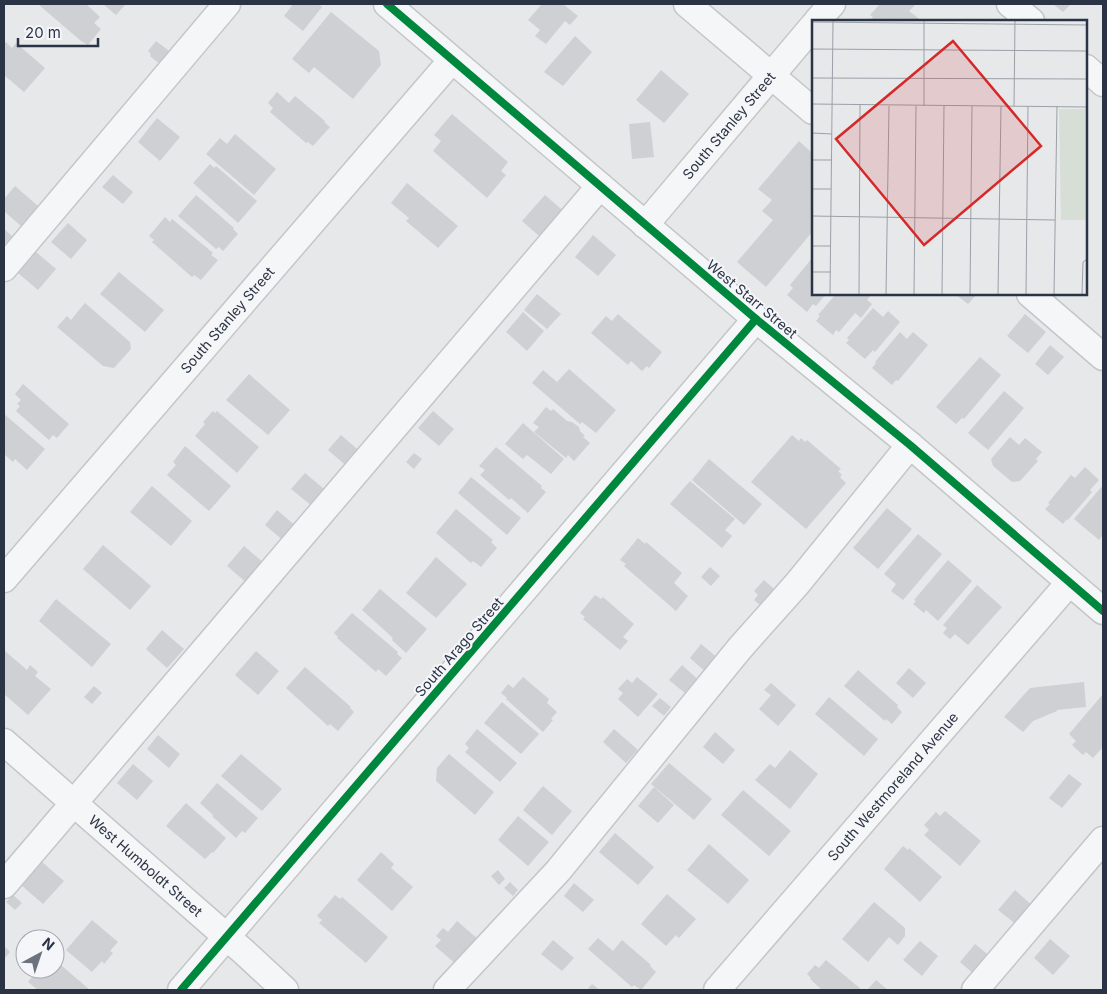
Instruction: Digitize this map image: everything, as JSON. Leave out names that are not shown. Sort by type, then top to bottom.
[{"type":"street","points":[[4,268],[228,4]]},
{"type":"street","name":"West Starr Street","points":[[387,4],[756,320],[910,445],[1103,611]]},
{"type":"street","points":[[688,4],[812,110]]},
{"type":"street","points":[[818,20],[832,4]]},
{"type":"street","points":[[1010,4],[1030,20]]},
{"type":"street","name":"South Stanley Street","points":[[645,225],[812,27]]},
{"type":"street","name":"South Stanley Street","points":[[4,579],[452,60]]},
{"type":"street","points":[[1087,69],[1103,83]]},
{"type":"street","points":[[4,885],[600,186]]},
{"type":"street","points":[[1031,295],[1103,357]]},
{"type":"street","name":"South Arago Street","points":[[181,990],[756,320]]},
{"type":"street","points":[[447,990],[558,871],[740,648],[797,584],[910,445]]},
{"type":"street","name":"South Westmoreland Avenue","points":[[717,990],[1069,583]]},
{"type":"street","name":"West Humboldt Street","points":[[4,742],[285,990]]},
{"type":"street","points":[[975,990],[1103,840]]},
{"type":"building","points":[[38,4],[86,4],[100,17],[94,23],[101,29],[88,45]]},
{"type":"building","points":[[103,4],[126,4],[116,15]]},
{"type":"building","points":[[293,4],[318,4],[322,7],[303,31],[284,16]]},
{"type":"building","points":[[542,4],[563,4],[578,16],[570,25],[565,21],[546,44],[535,36],[540,30],[528,20]]},
{"type":"building","points":[[880,4],[916,4],[909,11],[921,20],[870,20],[873,17],[870,15]]},
{"type":"building","points":[[1053,4],[1071,4],[1063,12]]},
{"type":"building","points":[[331,12],[379,51],[381,65],[353,99],[314,67],[309,73],[292,59]]},
{"type":"building","points":[[575,36],[592,52],[563,86],[544,72]]},
{"type":"building","points":[[156,41],[176,56],[166,69],[150,56],[151,54],[148,51]]},
{"type":"building","points":[[6,42],[12,48],[16,43],[45,68],[24,92],[4,75],[4,44]]},
{"type":"building","points":[[661,70],[689,94],[664,123],[636,100]]},
{"type":"building","points":[[277,92],[289,103],[295,96],[330,127],[313,146],[308,142],[306,143],[270,112],[273,108],[268,103]]},
{"type":"building","points":[[452,114],[508,162],[501,171],[506,175],[487,198],[433,151],[441,141],[434,135]]},
{"type":"building","points":[[157,118],[180,137],[160,161],[138,142]]},
{"type":"building","points":[[650,122],[654,157],[632,159],[629,124]]},
{"type":"building","points":[[235,134],[276,169],[254,195],[206,154],[220,138],[227,144]]},
{"type":"building","points":[[799,141],[812,153],[812,232],[766,287],[737,262],[773,220],[762,211],[772,200],[758,189]]},
{"type":"building","points":[[210,164],[214,168],[216,166],[257,201],[238,223],[193,183]]},
{"type":"building","points":[[113,175],[133,192],[123,204],[102,187]]},
{"type":"building","points":[[407,183],[458,226],[438,248],[406,221],[409,218],[391,203]]},
{"type":"building","points":[[15,186],[38,206],[21,226],[4,211],[4,199]]},
{"type":"building","points":[[196,195],[234,228],[238,234],[223,251],[219,247],[216,249],[178,216]]},
{"type":"building","points":[[545,195],[568,215],[545,241],[522,221]]},
{"type":"building","points":[[165,217],[170,222],[172,219],[213,253],[211,255],[218,260],[201,280],[194,275],[192,277],[152,242],[154,240],[149,236]]},
{"type":"building","points":[[68,223],[87,240],[71,259],[51,242]]},
{"type":"building","points":[[4,229],[12,236],[4,245]]},
{"type":"building","points":[[593,235],[616,255],[598,276],[575,257]]},
{"type":"building","points":[[36,252],[56,269],[38,290],[18,273]]},
{"type":"building","points":[[812,258],[812,295],[825,295],[816,306],[813,304],[807,312],[787,295],[793,288],[790,285]]},
{"type":"building","points":[[119,272],[164,310],[145,332],[100,294]]},
{"type":"building","points":[[537,294],[561,314],[547,329],[524,310]]},
{"type":"building","points":[[835,295],[871,295],[867,300],[872,304],[861,318],[855,313],[839,332],[836,330],[833,335],[816,321],[820,316],[818,315]]},
{"type":"building","points":[[956,295],[976,295],[968,304]]},
{"type":"building","points":[[85,303],[130,342],[131,349],[114,368],[103,366],[57,327],[67,316],[71,320]]},
{"type":"building","points":[[873,308],[883,317],[888,311],[900,322],[875,352],[873,350],[865,359],[846,343],[849,340],[847,338]]},
{"type":"building","points":[[523,312],[544,331],[527,351],[506,332]]},
{"type":"building","points":[[618,314],[662,352],[649,368],[647,366],[642,371],[631,361],[628,365],[591,333],[606,316],[612,321]]},
{"type":"building","points":[[1025,314],[1046,332],[1028,353],[1007,336]]},
{"type":"building","points":[[900,332],[907,339],[913,332],[928,345],[898,381],[896,380],[892,385],[872,368]]},
{"type":"building","points":[[1050,345],[1064,357],[1048,375],[1035,364]]},
{"type":"building","points":[[980,357],[1001,375],[964,419],[962,418],[956,424],[936,407]]},
{"type":"building","points":[[569,369],[616,410],[596,433],[582,422],[580,424],[532,383],[543,370],[557,382]]},
{"type":"building","points":[[249,374],[290,410],[268,435],[226,400]]},
{"type":"building","points":[[23,384],[69,424],[57,438],[53,435],[49,440],[16,411],[20,406],[17,404],[21,400],[15,394]]},
{"type":"building","points":[[1004,391],[1024,408],[988,450],[968,433]]},
{"type":"building","points":[[546,407],[551,411],[553,409],[567,421],[579,427],[585,436],[583,437],[590,443],[574,461],[568,455],[566,458],[534,432],[539,427],[533,423]]},
{"type":"building","points":[[213,411],[215,413],[217,411],[259,447],[237,473],[195,436],[205,424],[203,422]]},
{"type":"building","points":[[433,411],[454,429],[439,446],[418,428]]},
{"type":"building","points":[[4,414],[45,449],[27,470],[15,459],[13,462],[4,454]]},
{"type":"building","points":[[523,423],[564,459],[551,474],[527,455],[523,459],[505,444]]},
{"type":"building","points":[[341,435],[363,454],[350,469],[328,450]]},
{"type":"building","points":[[792,435],[799,441],[801,438],[805,442],[807,440],[841,469],[838,471],[842,475],[840,477],[846,483],[806,529],[751,482]]},
{"type":"building","points":[[1010,437],[1019,445],[1025,438],[1042,452],[1036,459],[1038,461],[1020,481],[1012,482],[993,466],[991,459]]},
{"type":"building","points":[[185,446],[231,486],[209,511],[167,475],[176,465],[173,462]]},
{"type":"building","points":[[496,447],[542,486],[541,488],[546,492],[528,513],[511,498],[509,500],[480,475],[485,470],[479,466]]},
{"type":"building","points":[[414,453],[422,459],[414,469],[406,462]]},
{"type":"building","points":[[709,459],[762,504],[744,525],[692,480]]},
{"type":"building","points":[[1085,467],[1099,480],[1090,490],[1092,492],[1063,524],[1045,509],[1071,475],[1075,478]]},
{"type":"building","points":[[305,473],[325,490],[312,506],[291,489]]},
{"type":"building","points":[[471,477],[521,518],[507,535],[458,493]]},
{"type":"building","points":[[690,481],[735,519],[725,530],[732,536],[722,548],[670,504]]},
{"type":"building","points":[[1103,485],[1103,535],[1099,540],[1074,519]]},
{"type":"building","points":[[152,486],[192,521],[171,546],[130,512]]},
{"type":"building","points":[[887,508],[912,529],[878,569],[853,548]]},
{"type":"building","points":[[456,509],[493,540],[491,542],[497,548],[481,567],[473,561],[471,563],[436,533]]},
{"type":"building","points":[[277,510],[297,527],[285,542],[265,525]]},
{"type":"building","points":[[918,534],[942,554],[903,600],[891,591],[896,584],[884,574]]},
{"type":"building","points":[[638,538],[645,544],[646,542],[682,573],[674,583],[688,596],[676,611],[624,566],[626,564],[620,560]]},
{"type":"building","points":[[103,545],[151,586],[130,610],[83,569]]},
{"type":"building","points":[[244,546],[264,563],[247,583],[227,566]]},
{"type":"building","points":[[436,557],[467,584],[436,618],[406,593]]},
{"type":"building","points":[[948,560],[972,581],[938,621],[926,610],[924,613],[913,604],[916,601],[914,600]]},
{"type":"building","points":[[710,567],[720,576],[711,586],[701,577]]},
{"type":"building","points":[[764,580],[782,596],[768,612],[754,600],[758,595],[754,591]]},
{"type":"building","points":[[977,585],[1002,607],[968,645],[955,634],[950,639],[943,633],[947,628],[943,625]]},
{"type":"building","points":[[380,589],[427,629],[406,653],[392,640],[393,638],[362,610]]},
{"type":"building","points":[[595,595],[601,599],[603,597],[634,624],[623,637],[628,641],[620,650],[583,619],[585,617],[580,613]]},
{"type":"building","points":[[56,599],[111,644],[92,667],[39,621]]},
{"type":"building","points":[[352,613],[398,652],[397,654],[402,658],[386,676],[378,669],[376,672],[337,638],[334,633]]},
{"type":"building","points":[[162,630],[184,649],[167,668],[146,649]]},
{"type":"building","points":[[701,644],[719,659],[707,673],[690,658]]},
{"type":"building","points":[[5,651],[27,670],[30,665],[38,672],[35,676],[51,689],[28,715],[4,694]]},
{"type":"building","points":[[256,651],[279,671],[258,695],[235,675]]},
{"type":"building","points":[[682,665],[703,684],[691,698],[669,680]]},
{"type":"building","points":[[305,667],[351,707],[354,712],[338,731],[330,724],[328,726],[286,688]]},
{"type":"building","points":[[909,668],[926,683],[913,698],[896,683]]},
{"type":"building","points":[[858,670],[898,705],[897,707],[902,712],[892,724],[886,719],[885,721],[844,686]]},
{"type":"building","points":[[523,677],[549,699],[547,703],[557,712],[543,732],[501,693],[508,684],[513,688]]},
{"type":"building","points":[[637,677],[658,694],[638,717],[618,699],[623,693],[618,689],[627,679],[632,683]]},
{"type":"building","points":[[1084,682],[1086,707],[1057,710],[1033,721],[1023,732],[1004,717],[1030,688]]},
{"type":"building","points":[[771,683],[796,705],[778,726],[759,709],[771,695],[764,690]]},
{"type":"building","points":[[94,686],[102,693],[92,704],[84,697]]},
{"type":"building","points":[[1103,694],[1103,747],[1093,758],[1086,752],[1083,755],[1072,745],[1076,741],[1069,734]]},
{"type":"building","points":[[829,697],[878,739],[864,756],[815,714]]},
{"type":"building","points":[[660,698],[671,707],[664,716],[652,706]]},
{"type":"building","points":[[502,702],[539,734],[521,754],[484,723]]},
{"type":"building","points":[[477,729],[517,763],[500,782],[465,752],[469,748],[465,744]]},
{"type":"building","points":[[614,729],[638,750],[626,763],[603,742]]},
{"type":"building","points":[[715,732],[735,750],[723,764],[703,747]]},
{"type":"building","points":[[158,735],[180,754],[169,768],[147,749]]},
{"type":"building","points":[[790,750],[818,774],[790,809],[755,780],[770,764],[775,768]]},
{"type":"building","points":[[241,754],[282,789],[262,811],[221,776]]},
{"type":"building","points":[[449,754],[494,792],[475,815],[436,781],[437,768]]},
{"type":"building","points":[[669,763],[712,799],[694,820],[651,784]]},
{"type":"building","points":[[133,764],[153,781],[137,800],[117,783]]},
{"type":"building","points":[[1069,774],[1082,784],[1062,808],[1049,798]]},
{"type":"building","points":[[217,783],[258,818],[245,833],[242,831],[236,838],[200,803]]},
{"type":"building","points":[[543,786],[572,811],[552,835],[523,810]]},
{"type":"building","points":[[654,787],[674,805],[658,823],[638,806]]},
{"type":"building","points":[[743,790],[791,831],[769,856],[721,815]]},
{"type":"building","points":[[186,803],[226,838],[205,859],[166,826]]},
{"type":"building","points":[[945,811],[981,841],[960,866],[924,835],[929,830],[924,825],[936,812],[940,816]]},
{"type":"building","points":[[518,816],[549,842],[528,866],[498,840]]},
{"type":"building","points":[[615,833],[654,867],[638,885],[599,852]]},
{"type":"building","points":[[709,844],[749,880],[728,904],[687,870]]},
{"type":"building","points":[[903,846],[908,850],[909,848],[942,877],[920,902],[884,869]]},
{"type":"building","points":[[381,852],[394,864],[391,868],[413,887],[392,911],[357,880]]},
{"type":"building","points":[[42,862],[64,881],[43,904],[21,885]]},
{"type":"building","points":[[498,870],[505,879],[499,885],[491,876]]},
{"type":"building","points":[[510,882],[518,890],[513,896],[504,888]]},
{"type":"building","points":[[574,883],[594,900],[583,912],[564,896]]},
{"type":"building","points":[[1015,890],[1034,907],[1018,926],[998,910]]},
{"type":"building","points":[[667,894],[696,919],[679,938],[676,935],[666,946],[641,924]]},
{"type":"building","points":[[13,895],[22,903],[15,910],[6,902]]},
{"type":"building","points":[[335,895],[340,899],[342,897],[388,937],[366,963],[319,923],[322,920],[317,916]]},
{"type":"building","points":[[874,902],[905,928],[905,936],[898,945],[889,937],[868,962],[842,939]]},
{"type":"building","points":[[92,920],[118,942],[110,951],[113,953],[104,964],[102,961],[92,972],[66,950]]},
{"type":"building","points":[[457,921],[479,940],[457,965],[435,946],[441,940],[436,936],[443,928],[448,932]]},
{"type":"building","points":[[598,938],[613,951],[622,940],[651,965],[656,972],[641,990],[634,985],[632,987],[588,949]]},
{"type":"building","points":[[1050,939],[1070,956],[1053,975],[1034,958]]},
{"type":"building","points":[[553,940],[574,958],[562,971],[541,954]]},
{"type":"building","points":[[920,941],[938,956],[922,976],[903,960]]},
{"type":"building","points":[[975,944],[991,957],[975,975],[960,962]]},
{"type":"building","points":[[4,946],[10,952],[4,959]]},
{"type":"building","points":[[826,960],[862,990],[822,990],[807,974],[815,965],[819,968]]},
{"type":"building","points":[[65,969],[90,990],[38,990],[28,982],[30,979],[65,979]]},
{"type":"building","points":[[876,980],[888,990],[867,990]]},
{"type":"building","points":[[592,984],[600,990],[587,990]]},
{"type":"cycle path","points":[[387,4],[756,319],[910,445],[1103,611]]},
{"type":"cycle path","points":[[181,990],[756,319]]}]
